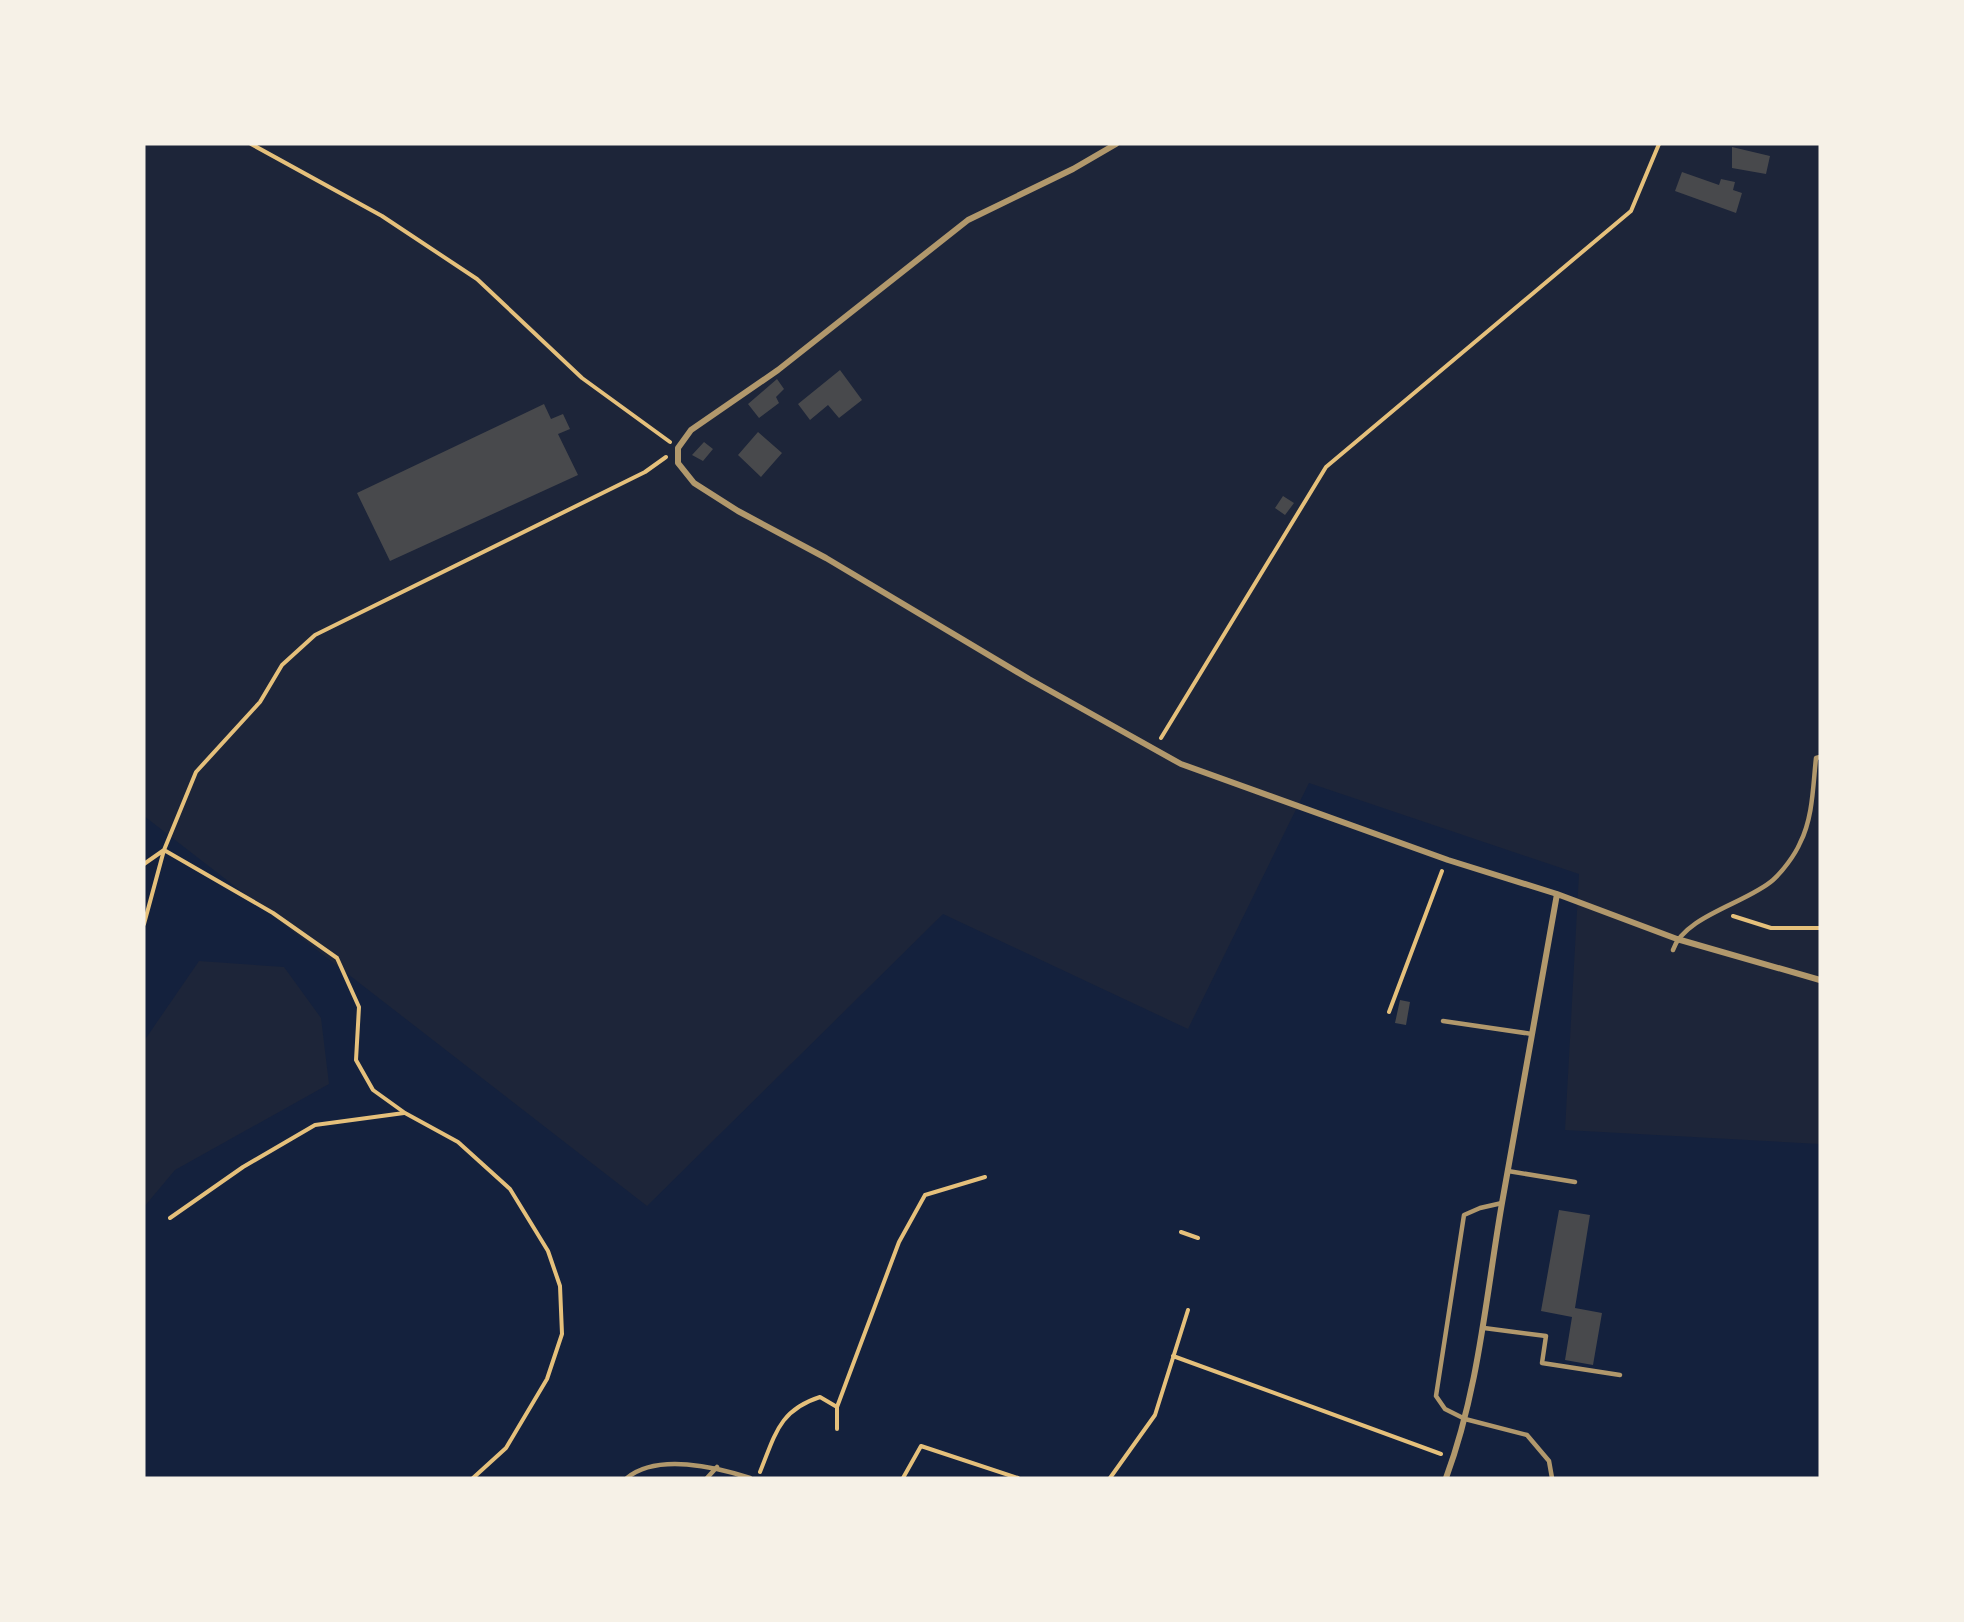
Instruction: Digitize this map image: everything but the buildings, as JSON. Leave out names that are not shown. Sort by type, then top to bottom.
[{"type":"street","points":[[1116,144],[1073,169],[968,220],[778,370],[691,430],[678,448],[678,463],[694,483],[720,500],[1180,764],[1448,860],[1557,894],[1677,939],[1820,980]]},
{"type":"street","points":[[1446,1478],[1465,1419],[1484,1328],[1502,1203],[1557,894]]},
{"type":"lane","points":[[1673,950],[1677,939],[1718,911],[1773,880],[1800,844],[1808,820],[1816,758],[1820,757]]},
{"type":"lane","points":[[1443,1021],[1532,1034]]},
{"type":"lane","points":[[1508,1171],[1575,1182]]},
{"type":"lane","points":[[1502,1203],[1480,1208],[1464,1215],[1436,1396],[1445,1408],[1465,1419],[1527,1436],[1549,1461],[1552,1478]]},
{"type":"lane","points":[[1484,1328],[1546,1336],[1542,1363],[1620,1375]]},
{"type":"lane","points":[[627,1478],[635,1471],[680,1464],[717,1467],[750,1478]]},
{"type":"lane","points":[[707,1478],[717,1467]]},
{"type":"path","points":[[144,924],[164,850],[196,772],[260,702],[282,665],[315,635],[645,472],[678,448],[582,378],[477,279],[382,216],[251,144]]},
{"type":"path","points":[[1154,749],[1326,467],[1631,211],[1659,144]]},
{"type":"path","points":[[144,864],[164,850]]},
{"type":"path","points":[[164,850],[273,913],[337,958],[359,1007],[356,1060],[373,1090],[405,1113],[458,1142],[510,1189],[548,1251],[560,1286],[562,1334],[547,1380],[506,1448],[473,1478]]},
{"type":"path","points":[[1389,1012],[1436,881],[1448,860]]},
{"type":"path","points":[[1718,911],[1771,928],[1820,928]]},
{"type":"path","points":[[170,1218],[243,1167],[315,1125],[405,1113]]},
{"type":"path","points":[[837,1429],[837,1407],[899,1242],[925,1195],[985,1177]]},
{"type":"path","points":[[1181,1232],[1198,1238]]},
{"type":"path","points":[[1110,1478],[1155,1415],[1188,1310]]},
{"type":"path","points":[[1173,1356],[1453,1459]]},
{"type":"path","points":[[757,1478],[782,1420],[799,1404],[820,1396],[837,1407]]},
{"type":"path","points":[[903,1478],[921,1446],[1018,1478]]},
{"type":"shaded area","points":[[144,144],[1820,144],[1820,1144],[1565,1130],[1579,874],[1309,783],[1188,1029],[943,914],[647,1206],[144,816]]},
{"type":"shaded area","points":[[199,961],[284,967],[321,1018],[329,1084],[175,1170],[144,1207],[144,1041]]}]
